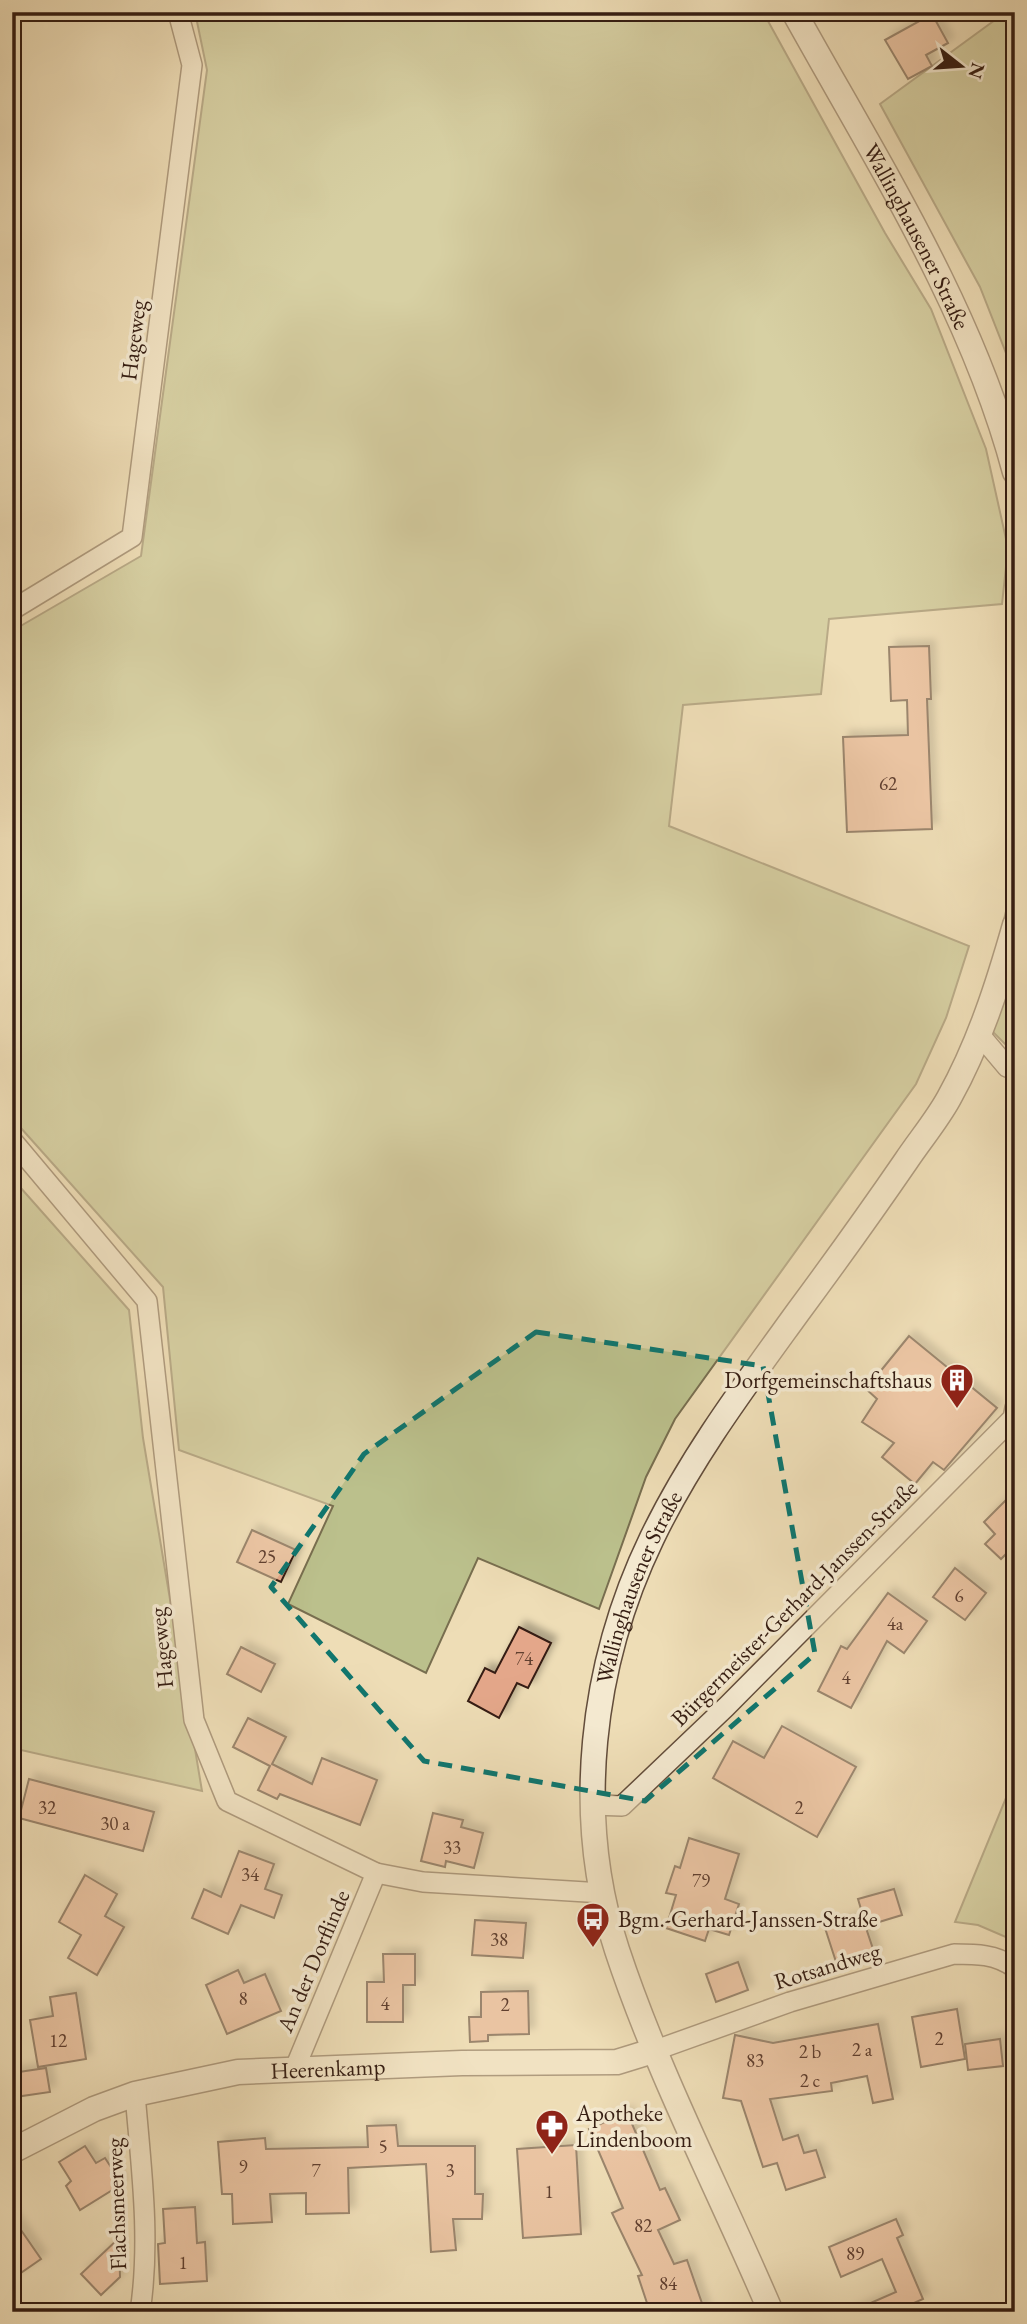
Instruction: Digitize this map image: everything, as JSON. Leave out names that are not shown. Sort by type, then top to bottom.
[{"type":"street","name":"Hageweg","points":[[12,610],[132,537],[192,65],[178,12]]},
{"type":"street","name":"Wallinghausener Straße","points":[[794,12],[948,293],[981,367],[1015,472]]},
{"type":"street","name":"Wallinghausener Straße","points":[[771,2312],[656,2050],[617,1948],[603,1893],[592,1805],[597,1721],[611,1649],[631,1588],[652,1537],[707,1440],[948,1099],[980,1035],[1015,925]]},
{"type":"street","points":[[980,1035],[1007,1067],[1015,1070]]},
{"type":"street","name":"Hageweg","points":[[12,1140],[147,1301],[194,1720],[227,1801],[376,1873],[424,1882],[603,1893]]},
{"type":"street","name":"Bürgermeister-Gerhard-Janssen-Straße","points":[[592,1805],[622,1806],[726,1707],[1014,1415]]},
{"type":"street","name":"An der Dorflinde","points":[[295,2068],[376,1873]]},
{"type":"street","name":"Rotsandweg","points":[[656,2050],[790,2002],[954,1954],[978,1954],[1003,1959],[1015,1968]]},
{"type":"street","name":"Heerenkamp","points":[[12,2151],[94,2109],[135,2094],[238,2072],[295,2068],[617,2062],[656,2050]]},
{"type":"street","name":"Flachsmeerweg","points":[[135,2094],[144,2203],[143,2289],[139,2312]]},
{"type":"highlighted area","points":[[536,1332],[763,1366],[815,1654],[645,1801],[424,1761],[271,1587],[364,1454]]},
{"type":"green space","points":[[195,12],[763,12],[885,233],[931,309],[986,449],[1008,548],[1002,604],[829,619],[821,694],[683,705],[669,826],[969,946],[946,1018],[916,1084],[675,1419],[646,1477],[599,1609],[478,1558],[426,1673],[288,1604],[333,1506],[179,1450],[163,1287],[12,1118],[12,631],[141,556],[207,70]]},
{"type":"green space","points":[[1006,12],[1015,12],[1015,376],[980,287],[880,104]]},
{"type":"green space","points":[[1015,874],[1015,1050],[1008,1047],[980,1019]]},
{"type":"green space","points":[[12,1178],[129,1310],[143,1438],[202,1791],[12,1748]]},
{"type":"green space","points":[[1015,1776],[1015,1941],[978,1925],[955,1922]]},
{"type":"building","points":[[932,14],[948,43],[926,55],[932,66],[908,79],[885,40]]},
{"type":"building","points":[[929,646],[931,699],[927,699],[932,829],[847,832],[843,737],[908,735],[907,700],[891,701],[889,647]]},
{"type":"building","name":"Dorfgemeinschaftshaus","points":[[909,1336],[997,1408],[944,1470],[933,1462],[915,1484],[882,1457],[894,1443],[862,1422],[877,1399],[866,1389]]},
{"type":"building","points":[[1015,1491],[1015,1553],[1011,1549],[1001,1559],[985,1544],[995,1534],[984,1522]]},
{"type":"building","points":[[252,1530],[296,1550],[281,1582],[237,1562]]},
{"type":"building","points":[[955,1568],[986,1593],[965,1620],[933,1597]]},
{"type":"building","points":[[888,1593],[927,1621],[904,1653],[887,1641],[851,1708],[818,1691],[841,1646],[847,1649]]},
{"type":"building","points":[[519,1627],[551,1643],[528,1688],[517,1683],[499,1718],[468,1701],[485,1668],[495,1673]]},
{"type":"building","points":[[241,1647],[275,1664],[261,1692],[227,1674]]},
{"type":"building","points":[[248,1718],[286,1737],[272,1764],[312,1784],[322,1758],[377,1780],[360,1825],[280,1794],[277,1799],[258,1790],[270,1766],[233,1747]]},
{"type":"building","points":[[782,1726],[856,1767],[817,1837],[713,1778],[733,1741],[764,1758]]},
{"type":"building","points":[[29,1779],[154,1812],[143,1851],[19,1818]]},
{"type":"building","points":[[433,1813],[463,1820],[461,1827],[483,1833],[474,1868],[446,1861],[445,1867],[421,1861]]},
{"type":"building","points":[[689,1838],[739,1854],[725,1899],[739,1904],[729,1935],[709,1929],[705,1941],[666,1928],[676,1895],[666,1893],[675,1866],[680,1868]]},
{"type":"building","points":[[239,1851],[274,1864],[265,1889],[282,1895],[274,1918],[241,1905],[228,1934],[192,1918],[204,1889],[221,1897]]},
{"type":"building","points":[[85,1875],[117,1894],[105,1916],[124,1927],[97,1975],[68,1958],[81,1935],[59,1922]]},
{"type":"building","points":[[894,1889],[902,1915],[866,1926],[858,1899]]},
{"type":"building","points":[[862,1916],[875,1955],[838,1968],[825,1928]]},
{"type":"building","points":[[475,1920],[526,1923],[523,1958],[472,1955]]},
{"type":"building","points":[[383,1954],[415,1954],[415,1985],[403,1985],[403,2022],[367,2022],[367,1982],[384,1982]]},
{"type":"building","points":[[738,1962],[748,1990],[716,2002],[706,1974]]},
{"type":"building","points":[[238,1970],[244,1983],[265,1974],[281,2011],[227,2034],[206,1985]]},
{"type":"building","points":[[528,1991],[529,2034],[488,2035],[488,2041],[470,2042],[469,2017],[481,2017],[481,1992]]},
{"type":"building","points":[[76,1993],[86,2059],[38,2067],[30,2020],[53,2016],[50,1997]]},
{"type":"building","points":[[957,2009],[965,2059],[921,2067],[912,2017]]},
{"type":"building","points":[[878,2024],[893,2099],[873,2103],[867,2076],[831,2083],[832,2091],[770,2099],[783,2140],[798,2135],[804,2153],[816,2150],[825,2177],[786,2190],[777,2163],[763,2167],[741,2101],[723,2098],[735,2035],[773,2043]]},
{"type":"building","points":[[1000,2039],[1003,2066],[968,2070],[965,2044]]},
{"type":"building","points":[[46,2068],[50,2092],[15,2097],[12,2073]]},
{"type":"building","points":[[627,2112],[660,2190],[665,2188],[680,2220],[658,2230],[674,2264],[687,2260],[705,2312],[650,2312],[638,2276],[642,2275],[612,2213],[623,2208],[589,2129]]},
{"type":"building","points":[[396,2125],[398,2146],[475,2146],[475,2194],[483,2194],[482,2219],[453,2219],[456,2250],[431,2252],[426,2164],[348,2168],[349,2213],[306,2214],[306,2193],[270,2194],[272,2222],[233,2224],[232,2194],[222,2194],[218,2142],[265,2138],[266,2149],[368,2147],[367,2126]]},
{"type":"building","points":[[576,2145],[581,2234],[523,2238],[517,2149]]},
{"type":"building","points":[[85,2146],[96,2163],[105,2158],[122,2184],[80,2210],[66,2186],[71,2181],[59,2162]]},
{"type":"building","points":[[195,2207],[197,2243],[205,2242],[207,2281],[160,2284],[158,2244],[165,2243],[163,2209]]},
{"type":"building","points":[[12,2217],[41,2259],[12,2279]]},
{"type":"building","points":[[896,2219],[903,2235],[897,2238],[923,2299],[894,2312],[850,2312],[896,2292],[882,2259],[841,2277],[829,2247]]},
{"type":"building","points":[[119,2238],[120,2277],[101,2295],[81,2274]]},
{"type":"place","name":"Dorfgemeinschaftshaus","points":[[957,1410]]},
{"type":"place","name":"Bgm.-Gerhard-Janssen-Straße","points":[[593,1949]]},
{"type":"place","name":"Apotheke Lindenboom","points":[[552,2156]]}]
